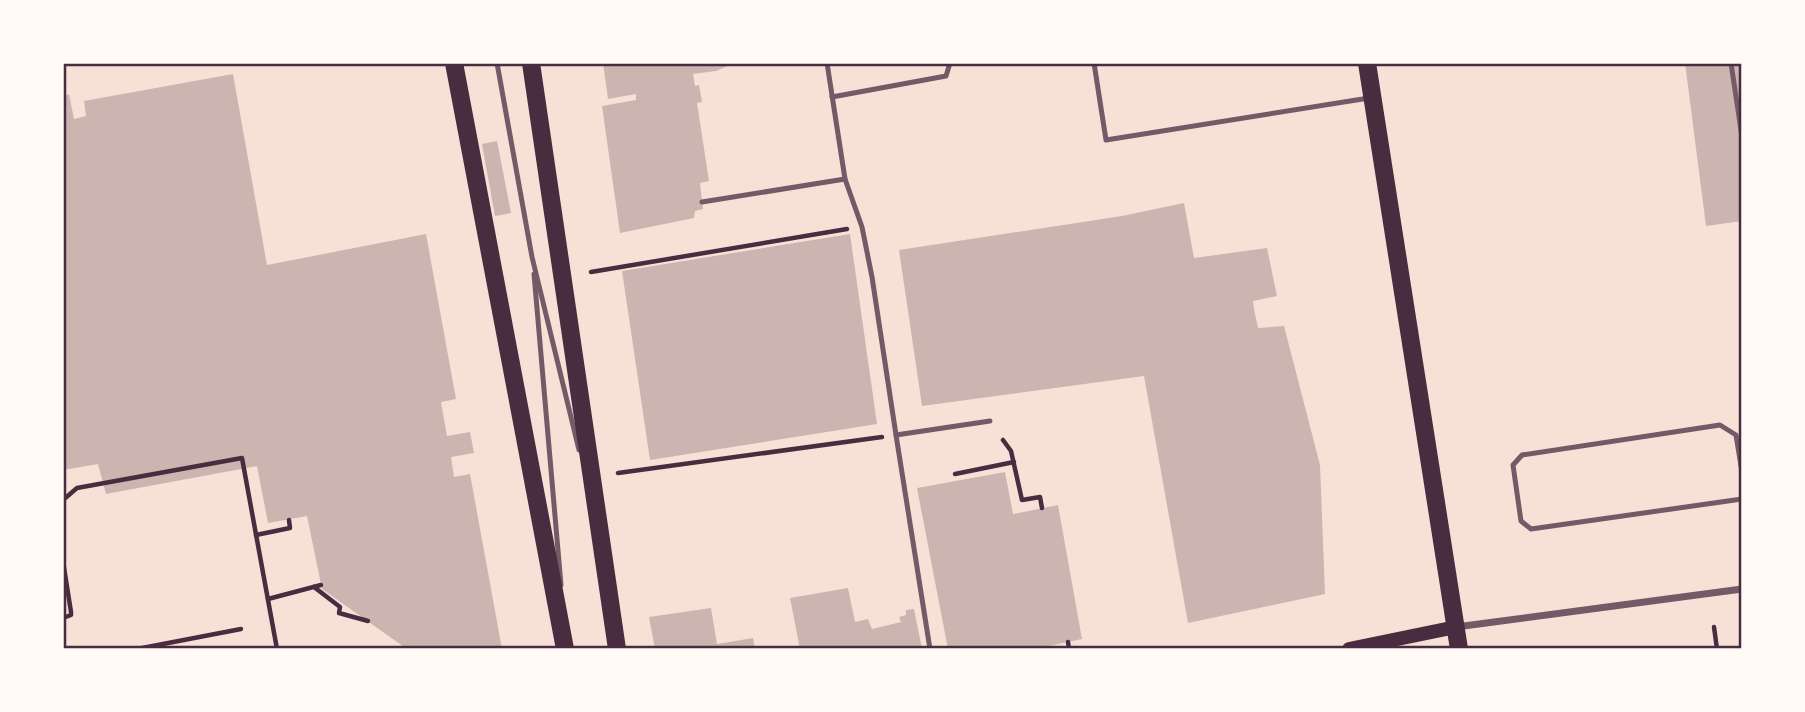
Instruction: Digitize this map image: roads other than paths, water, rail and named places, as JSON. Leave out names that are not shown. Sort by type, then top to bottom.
[{"type":"main road","points":[[454,63],[566,649]]},
{"type":"main road","points":[[531,63],[617,649]]},
{"type":"main road","points":[[1367,63],[1459,649]]},
{"type":"main road","points":[[1349,649],[1456,627]]},
{"type":"street","points":[[1456,627],[1742,589]]},
{"type":"lane","points":[[497,63],[532,257],[597,523]]},
{"type":"lane","points":[[827,63],[845,179],[862,227],[930,649]]},
{"type":"lane","points":[[832,97],[946,76],[950,63]]},
{"type":"lane","points":[[1094,63],[1106,140],[1373,98]]},
{"type":"lane","points":[[1731,63],[1739,97],[1742,137]]},
{"type":"lane","points":[[702,202],[845,179]]},
{"type":"lane","points":[[532,257],[566,649]]},
{"type":"lane","points":[[896,435],[990,421]]},
{"type":"lane","points":[[1742,472],[1736,435],[1720,425],[1522,455],[1513,465],[1521,521],[1531,529],[1742,499]]}]
